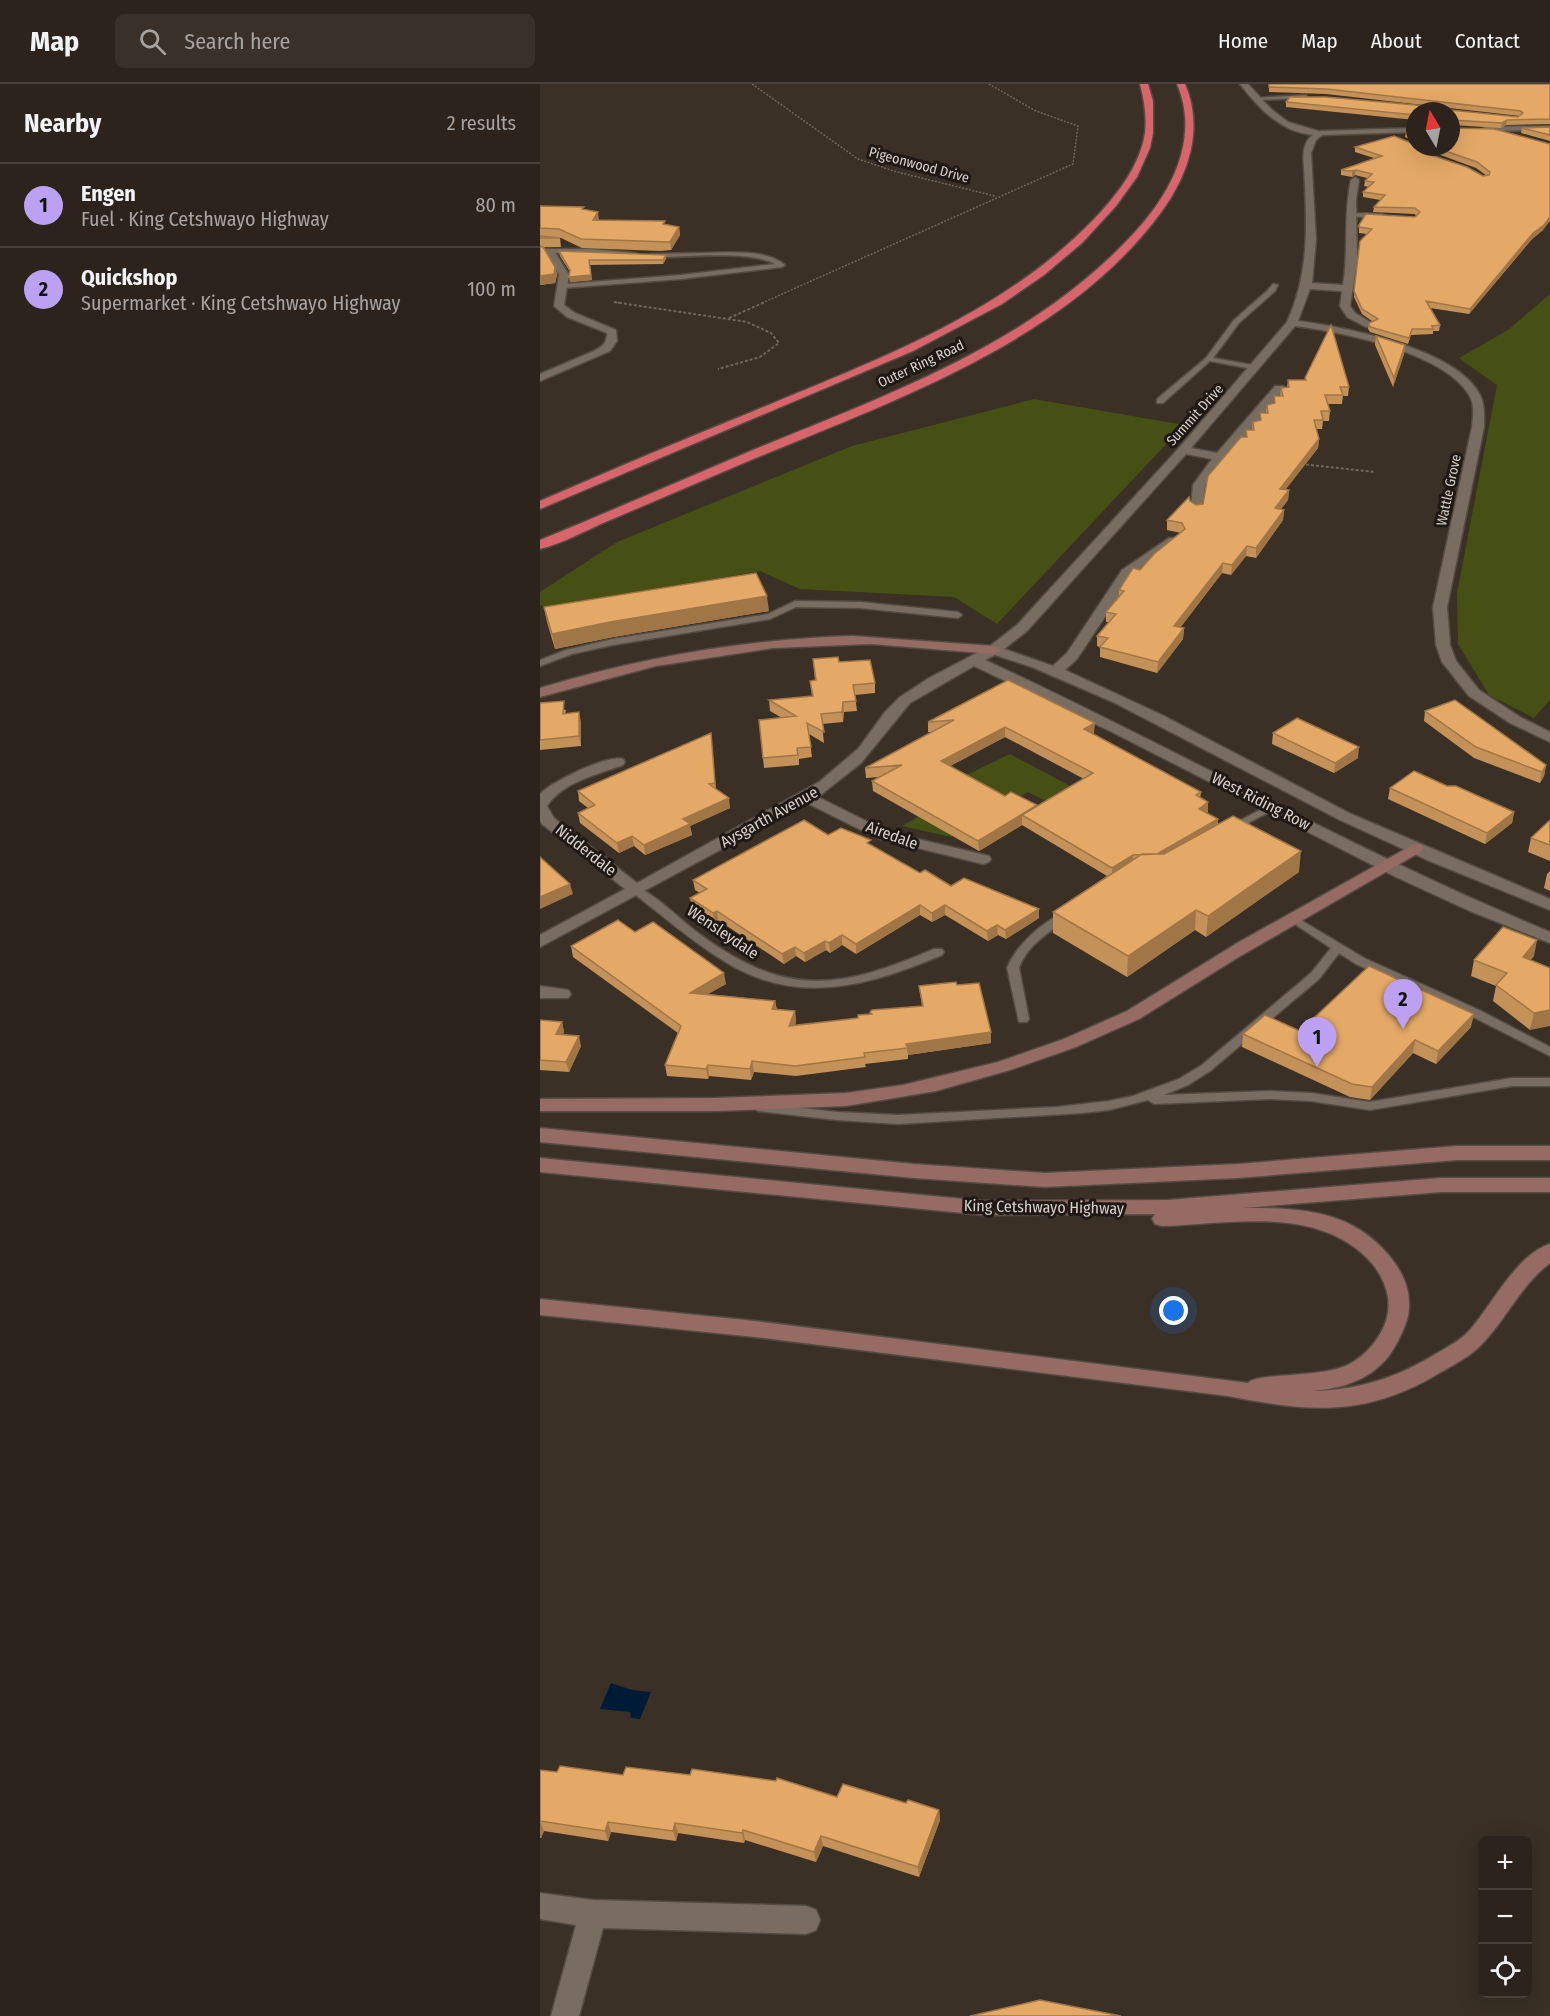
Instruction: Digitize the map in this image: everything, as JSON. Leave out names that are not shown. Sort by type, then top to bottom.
[{"type":"highway","name":"Outer Ring Road","points":[[540,504],[915,346],[989,308],[1033,279],[1068,253],[1099,222],[1138,171],[1151,127],[1151,109],[1144,84]]},
{"type":"highway","name":"Outer Ring Road","points":[[540,545],[961,363],[1018,331],[1076,292],[1112,263],[1142,231],[1178,181],[1190,132],[1190,107],[1181,84]]},
{"type":"main road","points":[[540,693],[610,672],[679,656],[756,645],[854,640],[910,642],[994,650]]},
{"type":"main road","points":[[960,648],[973,660]]},
{"type":"main road","points":[[540,1105],[736,1105],[869,1097],[953,1080],[1042,1052],[1132,1015],[1171,994],[1242,948],[1416,848]]},
{"type":"main road","name":"King Cetshwayo Highway","points":[[540,1135],[914,1171],[1045,1180],[1215,1173],[1457,1153],[1550,1153]]},
{"type":"main road","name":"King Cetshwayo Highway","points":[[540,1165],[984,1208],[1168,1207],[1441,1185],[1550,1185]]},
{"type":"main road","points":[[1037,1209],[1094,1219],[1241,1216],[1326,1222],[1344,1230],[1384,1264],[1397,1290],[1398,1314],[1384,1345],[1370,1362],[1343,1377],[1317,1382],[1228,1387]]},
{"type":"main road","points":[[540,1307],[766,1330],[1228,1387],[1291,1399],[1325,1400],[1367,1395],[1387,1389],[1428,1370],[1474,1340],[1522,1275],[1550,1252]]},
{"type":"street","points":[[1244,84],[1284,126],[1299,132],[1321,133]]},
{"type":"street","name":"Summit Drive","points":[[973,660],[994,650],[1022,628],[1184,450],[1292,323],[1302,306],[1308,286],[1313,251],[1307,153],[1312,139],[1321,133]]},
{"type":"street","points":[[1355,180],[1350,215],[1352,261],[1345,306],[1351,315],[1371,325]]},
{"type":"street","points":[[540,378],[606,349],[612,341],[612,332],[561,309],[559,302],[564,286],[562,269],[545,251]]},
{"type":"street","points":[[1308,286],[1348,288]]},
{"type":"street","name":"Wattle Grove","points":[[1292,323],[1342,330],[1417,354],[1452,370],[1472,389],[1479,407],[1478,427],[1440,607],[1443,645],[1449,662],[1474,693],[1508,716],[1550,738]]},
{"type":"street","points":[[1197,509],[1199,485],[1279,388]]},
{"type":"street","points":[[1184,450],[1220,457]]},
{"type":"street","points":[[1056,671],[1072,656],[1126,573],[1177,537]]},
{"type":"street","name":"West Riding Row","points":[[994,650],[1056,671],[1110,694],[1294,792],[1416,848],[1550,905]]},
{"type":"street","name":"West Riding Row","points":[[973,660],[1080,709],[1388,865],[1550,938]]},
{"type":"street","name":"Aysgarth Avenue","points":[[540,942],[833,781],[858,758],[901,703],[920,689],[973,660]]},
{"type":"street","name":"Nidderdale","points":[[618,762],[556,787],[544,797],[540,806],[548,821],[636,890]]},
{"type":"street","points":[[1270,807],[1294,792]]},
{"type":"street","name":"Airedale","points":[[807,797],[883,835],[983,859]]},
{"type":"street","points":[[540,992],[562,994]]},
{"type":"street","points":[[540,1906],[593,1914],[806,1920]]},
{"type":"street","points":[[565,2016],[593,1914]]},
{"type":"lane","points":[[1257,98],[1316,98]]},
{"type":"lane","points":[[1522,137],[1481,129],[1550,128]]},
{"type":"lane","points":[[1321,133],[1406,131]]},
{"type":"lane","points":[[1380,132],[1401,139]]},
{"type":"lane","points":[[1350,215],[1392,216]]},
{"type":"lane","points":[[567,243],[580,251]]},
{"type":"lane","points":[[545,251],[642,255],[750,255],[777,261],[782,265],[693,276],[564,286]]},
{"type":"lane","points":[[1160,401],[1209,359],[1235,323],[1273,290],[1275,285]]},
{"type":"lane","points":[[1209,359],[1256,368]]},
{"type":"lane","points":[[540,663],[569,652],[613,642],[770,616],[795,604],[860,605],[958,615]]},
{"type":"lane","points":[[1214,838],[1238,830],[1270,807]]},
{"type":"lane","name":"Wensleydale","points":[[636,890],[726,958],[766,977],[788,983],[830,986],[851,983],[894,971],[938,952]]},
{"type":"lane","points":[[1023,1019],[1013,968],[1014,962],[1037,937],[1074,910]]},
{"type":"lane","points":[[1294,920],[1360,961],[1474,1013],[1550,1052]]},
{"type":"lane","points":[[1132,1102],[1187,1082],[1206,1068],[1316,976],[1337,948]]},
{"type":"lane","points":[[736,1105],[874,1118],[1071,1111],[1178,1098],[1270,1095],[1311,1097],[1370,1106],[1503,1083],[1550,1082]]},
{"type":"path","name":"Pigeonwood Drive","points":[[752,84],[858,159],[897,172],[996,196]]},
{"type":"path","points":[[729,318],[996,196],[1073,164],[1078,126],[1036,111],[989,84]]},
{"type":"path","points":[[612,302],[747,322],[771,333],[779,343],[774,350],[718,369]]},
{"type":"path","points":[[1299,464],[1375,472]]},
{"type":"green space","points":[[1550,294],[1550,700],[1534,718],[1489,695],[1458,644],[1457,593],[1497,385],[1459,358],[1508,330]]},
{"type":"green space","points":[[1034,399],[1184,425],[997,624],[954,597],[800,589],[760,571],[549,608],[540,605],[540,592],[617,542],[852,446]]},
{"type":"green space","points":[[1010,754],[1072,787],[1048,802],[1028,792],[951,837],[902,826],[970,787],[958,779]]},
{"type":"water","points":[[611,1683],[632,1690],[651,1692],[640,1719],[631,1718],[630,1712],[600,1709]]},
{"type":"building","points":[[1269,84],[1550,84],[1550,119],[1507,120],[1502,123],[1460,120],[1460,111],[1518,117],[1523,113],[1460,104],[1460,102],[1327,89],[1269,87]]},
{"type":"building","points":[[1290,97],[1326,97],[1406,104],[1406,114],[1286,102]]},
{"type":"building","points":[[1550,127],[1550,135],[1522,128]]},
{"type":"building","points":[[1460,128],[1494,129],[1550,144],[1550,217],[1533,233],[1470,309],[1426,301],[1440,325],[1432,326],[1433,329],[1412,329],[1409,338],[1370,327],[1369,323],[1378,319],[1362,309],[1354,291],[1360,241],[1372,229],[1359,227],[1359,225],[1366,214],[1415,217],[1420,212],[1415,208],[1374,207],[1385,195],[1363,192],[1374,182],[1365,181],[1372,174],[1356,170],[1341,170],[1382,156],[1355,147],[1394,136],[1406,141],[1406,156],[1434,156],[1467,167],[1483,176],[1489,175],[1490,172],[1477,162],[1460,156]]},
{"type":"building","points":[[540,206],[584,207],[582,209],[598,212],[593,220],[665,221],[663,224],[679,227],[670,242],[581,239],[559,229],[540,228]]},
{"type":"building","points":[[540,246],[543,247],[555,267],[554,274],[540,276]]},
{"type":"building","points":[[559,251],[666,255],[663,260],[589,260],[591,275],[569,277],[570,270]]},
{"type":"building","points":[[1331,325],[1349,387],[1340,387],[1343,395],[1325,395],[1330,411],[1321,411],[1323,420],[1314,420],[1319,439],[1280,489],[1289,490],[1275,508],[1284,510],[1256,548],[1247,546],[1232,565],[1223,563],[1174,626],[1184,628],[1158,662],[1100,647],[1108,638],[1097,636],[1116,614],[1106,612],[1124,591],[1119,590],[1133,568],[1140,570],[1154,554],[1185,529],[1182,523],[1167,520],[1189,497],[1190,501],[1196,505],[1203,504],[1208,476],[1241,437],[1247,437],[1246,430],[1254,430],[1253,422],[1261,420],[1260,413],[1268,413],[1267,405],[1275,403],[1274,396],[1283,396],[1281,388],[1289,387],[1288,380],[1306,380]]},
{"type":"building","points":[[1376,336],[1405,345],[1394,378]]},
{"type":"building","points":[[756,573],[767,596],[552,634],[544,607]]},
{"type":"building","points":[[838,657],[839,662],[870,660],[875,683],[853,685],[856,701],[843,702],[842,712],[821,714],[824,732],[807,723],[811,747],[797,748],[798,755],[763,758],[759,720],[796,716],[769,700],[813,696],[810,681],[816,680],[813,659]]},
{"type":"building","points":[[1008,680],[1095,723],[1084,729],[1201,792],[1196,795],[1208,802],[1199,809],[1218,819],[1157,854],[1133,855],[1112,868],[1022,815],[1093,773],[1005,727],[941,761],[1005,796],[1011,792],[1037,805],[978,841],[872,781],[902,765],[865,768],[954,720],[928,722]]},
{"type":"building","points":[[1455,700],[1546,765],[1542,772],[1476,747],[1425,711]]},
{"type":"building","points":[[564,701],[563,714],[579,712],[579,736],[540,740],[540,703]]},
{"type":"building","points":[[1297,718],[1359,747],[1335,763],[1273,733]]},
{"type":"building","points":[[711,733],[715,783],[709,784],[729,798],[683,819],[690,824],[644,845],[632,836],[617,843],[578,813],[595,805],[578,791]]},
{"type":"building","points":[[1414,771],[1447,786],[1456,786],[1514,812],[1487,833],[1390,788]]},
{"type":"building","points":[[1233,816],[1301,851],[1208,916],[1196,910],[1128,956],[1053,912],[1142,854],[1164,854]]},
{"type":"building","points":[[804,820],[828,835],[841,828],[871,840],[867,843],[920,873],[925,870],[951,886],[964,878],[1039,909],[1005,930],[997,925],[987,931],[945,905],[932,913],[920,905],[856,944],[842,935],[829,943],[825,941],[804,953],[795,947],[782,954],[717,911],[713,913],[690,898],[707,889],[693,880]]},
{"type":"building","points":[[1550,820],[1550,845],[1531,838]]},
{"type":"building","points":[[540,857],[570,884],[540,897]]},
{"type":"building","points":[[618,920],[635,932],[653,922],[724,973],[690,993],[775,1001],[772,1009],[795,1011],[789,1026],[858,1018],[858,1015],[872,1014],[870,1012],[872,1010],[923,1006],[919,986],[956,982],[957,985],[979,983],[991,1032],[906,1044],[908,1048],[864,1053],[865,1057],[795,1066],[752,1061],[750,1069],[708,1065],[706,1069],[665,1065],[681,1026],[571,946]]},
{"type":"building","points":[[1503,927],[1537,940],[1523,957],[1550,968],[1550,1010],[1534,1013],[1496,985],[1507,973],[1474,960]]},
{"type":"building","points":[[1369,966],[1474,1014],[1438,1051],[1415,1040],[1372,1087],[1352,1084],[1243,1034],[1265,1015],[1300,1031]]},
{"type":"building","points":[[540,1020],[562,1022],[556,1034],[579,1036],[566,1062],[540,1060]]},
{"type":"building","points":[[560,1766],[623,1775],[626,1767],[690,1775],[692,1769],[776,1781],[777,1778],[837,1797],[843,1784],[906,1803],[908,1800],[939,1810],[918,1867],[821,1836],[814,1852],[743,1830],[742,1833],[675,1823],[673,1831],[608,1822],[605,1831],[540,1821],[540,1770],[557,1772]]},
{"type":"building","points":[[1040,2000],[1121,2016],[970,2016]]},
{"type":"place","name":"Quickshop","points":[[1403,1029]]},
{"type":"place","name":"Engen","points":[[1317,1067]]}]
